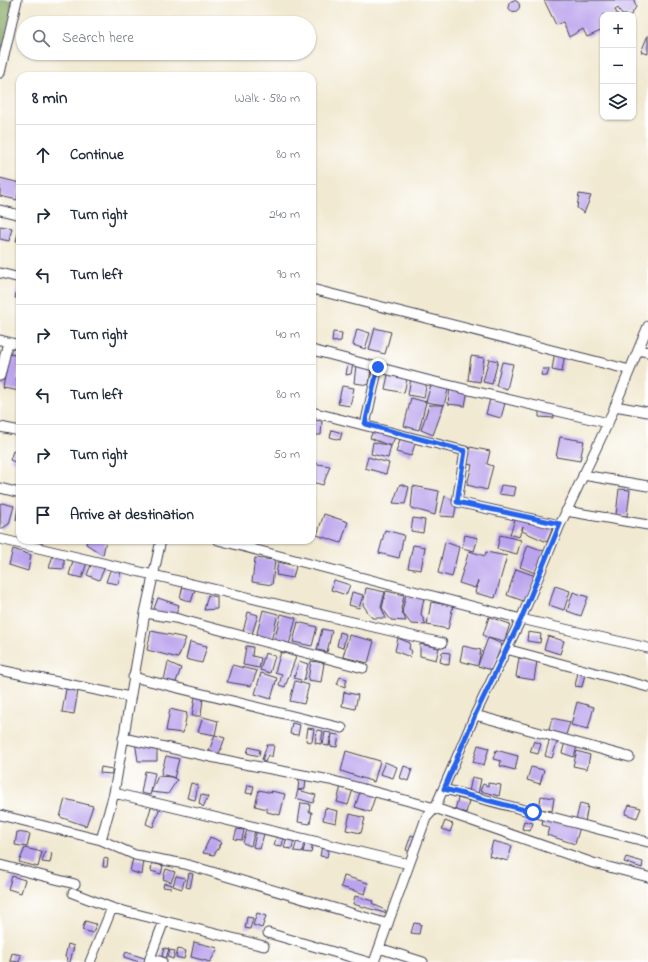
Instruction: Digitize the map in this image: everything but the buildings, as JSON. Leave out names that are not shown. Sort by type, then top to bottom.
[{"type":"street","points":[[0,73],[17,0]]},
{"type":"street","points":[[0,210],[16,214]]},
{"type":"street","points":[[0,273],[16,277]]},
{"type":"street","points":[[316,290],[630,370]]},
{"type":"street","points":[[374,962],[426,818],[435,808],[475,715],[521,619],[560,524],[608,423],[648,326]]},
{"type":"street","points":[[0,376],[4,341],[16,344]]},
{"type":"street","points":[[638,350],[648,352]]},
{"type":"street","points":[[316,351],[468,390],[608,423]]},
{"type":"street","points":[[365,424],[378,367]]},
{"type":"street","points":[[615,406],[648,412]]},
{"type":"street","points":[[316,413],[365,424],[465,451],[457,502],[560,524]]},
{"type":"street","points":[[0,427],[16,430]]},
{"type":"street","points":[[583,476],[648,486]]},
{"type":"street","points":[[0,488],[16,492]]},
{"type":"street","points":[[566,511],[648,525]]},
{"type":"street","points":[[0,539],[16,543]]},
{"type":"street","points":[[22,544],[442,643]]},
{"type":"street","points":[[101,840],[114,794],[133,677],[160,544]]},
{"type":"street","points":[[233,544],[521,619],[648,648]]},
{"type":"street","points":[[145,613],[175,618],[363,668]]},
{"type":"street","points":[[506,649],[648,688]]},
{"type":"street","points":[[0,670],[130,697]]},
{"type":"street","points":[[133,677],[342,728]]},
{"type":"street","points":[[475,715],[629,757]]},
{"type":"street","points":[[123,738],[239,764],[330,780],[435,808],[593,863],[648,877]]},
{"type":"street","points":[[444,789],[648,842]]},
{"type":"street","points":[[114,794],[409,864]]},
{"type":"street","points":[[0,815],[101,840],[135,855],[185,864],[388,924]]},
{"type":"street","points":[[0,865],[74,889],[112,908],[264,946]]},
{"type":"street","points":[[90,962],[112,908]]},
{"type":"street","points":[[162,962],[149,960],[164,920]]},
{"type":"street","points":[[268,933],[368,962]]},
{"type":"street","points":[[379,948],[423,962]]},
{"type":"green space","points":[[0,0],[13,0],[0,60]]},
{"type":"route","points":[[378,367],[365,424],[465,451],[457,502],[560,524],[521,619],[475,715],[444,789],[533,812]]}]
